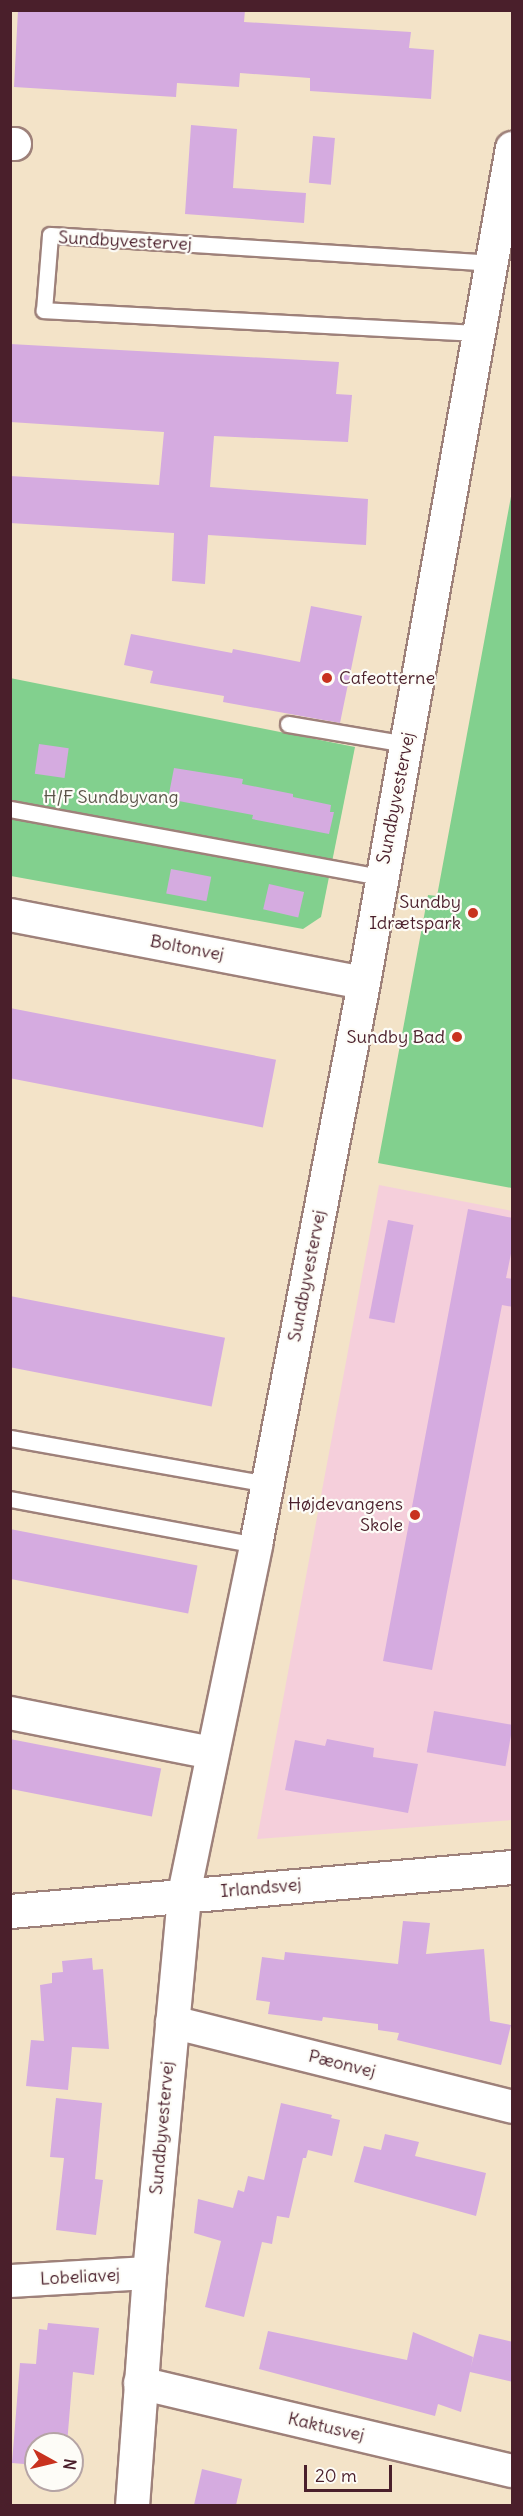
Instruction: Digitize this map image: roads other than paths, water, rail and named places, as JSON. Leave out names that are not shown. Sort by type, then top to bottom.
[{"type":"street","name":"Sundbyvestervej","points":[[132,2505],[149,2273],[183,1894],[256,1545],[364,983],[381,877],[513,148]]},
{"type":"street","name":"Boltonvej","points":[[10,915],[364,983]]},
{"type":"street","points":[[10,1713],[212,1753]]},
{"type":"street","name":"Irlandsvej","points":[[10,1911],[183,1894],[513,1867]]},
{"type":"street","name":"Pæonvej","points":[[172,2022],[513,2107]]},
{"type":"street","name":"Lobeliavej","points":[[10,2281],[149,2273]]},
{"type":"street","name":"Kaktusvej","points":[[140,2383],[513,2471]]},
{"type":"lane","name":"Sundbyvestervej","points":[[479,333],[44,310],[50,235],[491,263]]},
{"type":"lane","points":[[288,724],[406,744]]},
{"type":"lane","points":[[10,809],[381,877]]},
{"type":"lane","points":[[10,1438],[267,1484]]},
{"type":"lane","points":[[10,1499],[256,1545]]},
{"type":"place","name":"Cafeotterne","points":[[327,678]]},
{"type":"place","name":"Sundby Idrætspark","points":[[473,913]]},
{"type":"place","name":"Sundby Bad","points":[[457,1037]]},
{"type":"place","name":"Højdevangens Skole","points":[[415,1515]]},
{"type":"park label","name":"H/F Sundbyvang","points":[[111,797]]}]
